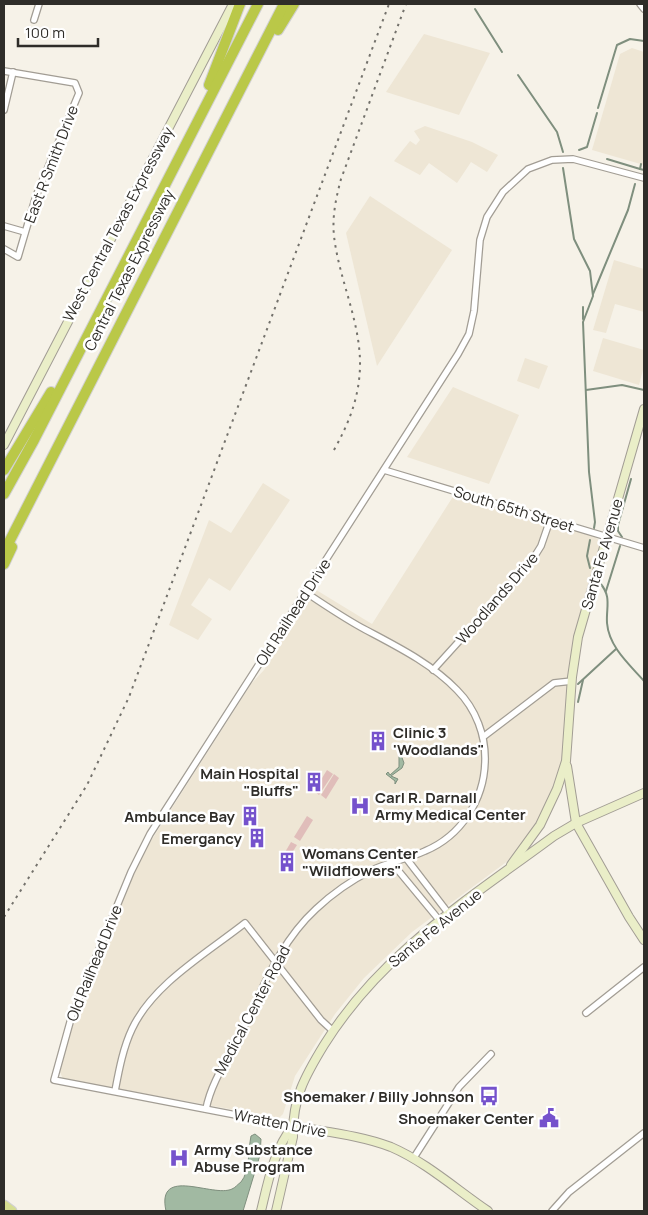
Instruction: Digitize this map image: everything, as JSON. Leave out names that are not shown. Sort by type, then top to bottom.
[{"type":"highway","points":[[168,178],[178,148],[211,80],[240,4]]},
{"type":"highway","name":"Central Texas Expressway","points":[[4,494],[258,4]]},
{"type":"highway","name":"Central Texas Expressway","points":[[4,552],[230,105],[284,4]]},
{"type":"highway","points":[[230,105],[248,81],[294,4]]},
{"type":"highway","points":[[4,470],[32,427],[67,363],[87,337]]},
{"type":"highway","points":[[4,564],[52,459]]},
{"type":"main road","points":[[4,1206],[12,1211]]},
{"type":"street","points":[[34,20],[39,4]]},
{"type":"street","name":"West Central Texas Expressway","points":[[4,445],[233,4]]},
{"type":"street","points":[[640,4],[644,9]]},
{"type":"street","name":"East R Smith Drive","points":[[4,70],[75,83],[79,93],[36,196],[18,257],[4,249]]},
{"type":"street","points":[[4,110],[13,72]]},
{"type":"street","name":"Old Railhead Drive","points":[[54,1080],[72,1014],[143,847],[469,334],[474,311],[480,240],[487,217],[512,181],[528,169],[543,163],[573,159],[644,178]]},
{"type":"street","points":[[4,226],[25,232]]},
{"type":"street","name":"Santa Fe Avenue","points":[[566,761],[572,681],[578,637],[644,409]]},
{"type":"street","name":"South 65th Street","points":[[384,470],[644,548]]},
{"type":"street","name":"Woodlands Drive","points":[[434,670],[531,562],[541,546],[550,520]]},
{"type":"street","name":"Medical Center Road","points":[[206,1109],[212,1087],[275,961],[293,933],[323,902],[359,877],[443,842],[470,812],[483,780],[485,758],[483,737],[477,719],[467,701],[456,689],[434,670],[392,642],[358,625],[305,592]]},
{"type":"street","points":[[483,737],[554,683],[572,681]]},
{"type":"street","points":[[566,761],[576,823],[629,918],[644,940]]},
{"type":"street","points":[[502,874],[540,825],[552,802],[566,761]]},
{"type":"street","name":"Santa Fe Avenue","points":[[282,1186],[293,1137],[293,1126],[302,1081],[353,1002],[382,970],[449,914],[502,874],[576,823],[644,793]]},
{"type":"street","points":[[406,858],[449,914]]},
{"type":"street","points":[[392,863],[440,921]]},
{"type":"street","points":[[115,1091],[123,1052],[138,1018],[152,998],[245,923],[321,1020],[333,1031]]},
{"type":"street","points":[[586,1013],[644,967]]},
{"type":"street","points":[[413,1159],[459,1088],[491,1054]]},
{"type":"street","name":"Wratten Drive","points":[[54,1080],[370,1140],[390,1147],[413,1159],[488,1211]]},
{"type":"street","points":[[261,1211],[284,1136],[293,1126]]},
{"type":"street","points":[[552,1211],[569,1192],[644,1133]]},
{"type":"street","points":[[271,1211],[276,1190],[282,1186]]},
{"type":"street","points":[[276,1211],[282,1186]]},
{"type":"street","points":[[280,1211],[285,1192],[282,1186]]},
{"type":"shaded area","points":[[424,34],[490,53],[459,115],[386,92]]},
{"type":"shaded area","points":[[632,48],[644,52],[644,165],[592,150],[620,54]]},
{"type":"shaded area","points":[[425,126],[472,142],[498,155],[487,172],[471,162],[457,183],[429,163],[420,175],[394,161],[410,141],[416,145],[420,140],[414,131]]},
{"type":"shaded area","points":[[370,196],[452,250],[377,366],[346,233]]},
{"type":"shaded area","points":[[614,260],[644,269],[644,312],[615,304],[606,333],[593,330]]},
{"type":"shaded area","points":[[603,338],[644,350],[644,366],[639,385],[593,371]]},
{"type":"shaded area","points":[[525,358],[548,366],[539,389],[517,381]]},
{"type":"shaded area","points":[[453,387],[519,415],[489,484],[407,457]]},
{"type":"shaded area","points":[[263,483],[290,500],[230,591],[209,578],[191,605],[212,619],[198,640],[169,625],[209,520],[231,533]]},
{"type":"shaded area","name":"Carl R. Darnall Army Medical Center","points":[[454,495],[595,537],[601,542],[576,634],[570,667],[564,752],[554,788],[535,828],[513,857],[412,932],[364,978],[335,1014],[295,1076],[283,1114],[279,1118],[63,1079],[60,1072],[73,1020],[142,855],[251,684],[264,670],[313,588],[372,624]]},
{"type":"shaded area","points":[[404,751],[410,754],[407,757],[404,753],[401,755],[404,763],[402,768],[391,776],[398,779],[395,784],[395,781],[386,774],[388,772],[390,775],[399,767],[399,755]]},
{"type":"shaded area","points":[[327,770],[333,774],[319,795],[314,791]]},
{"type":"shaded area","points":[[334,774],[339,778],[326,799],[321,795]]},
{"type":"shaded area","points":[[307,816],[313,820],[300,841],[294,837]]},
{"type":"shaded area","points":[[291,842],[297,845],[286,862],[281,859]]},
{"type":"shaded area","points":[[255,1134],[261,1139],[260,1155],[243,1211],[166,1211],[165,1197],[169,1189],[177,1186],[188,1186],[223,1191],[232,1189],[241,1182],[246,1172],[251,1136]]},
{"type":"waterway","points":[[475,9],[502,52]]},
{"type":"waterway","points":[[598,108],[617,45],[630,39],[644,41]]},
{"type":"waterway","points":[[518,75],[557,132],[563,152]]},
{"type":"waterway","points":[[579,150],[587,147],[597,113]]},
{"type":"waterway","points":[[607,159],[640,169]]},
{"type":"waterway","points":[[641,164],[640,169],[644,170]]},
{"type":"waterway","points":[[563,168],[574,239],[590,271],[593,296],[583,322],[589,472],[595,522],[594,528]]},
{"type":"waterway","points":[[593,294],[628,210],[635,184]]},
{"type":"waterway","points":[[583,307],[583,319]]},
{"type":"waterway","points":[[586,390],[622,385],[644,390]]},
{"type":"waterway","points":[[622,537],[618,531],[618,525],[631,479]]},
{"type":"waterway","points":[[590,540],[587,556],[590,568]]},
{"type":"waterway","points":[[606,591],[620,546]]},
{"type":"waterway","points":[[600,583],[604,588],[608,602],[607,623],[612,640],[621,655],[644,681]]},
{"type":"waterway","points":[[578,684],[616,649]]},
{"type":"waterway","points":[[578,702],[583,680]]},
{"type":"railway","points":[[4,917],[87,785],[129,697],[389,4]]},
{"type":"railway","points":[[334,450],[352,410],[358,389],[360,367],[354,317],[340,269],[334,236],[335,207],[341,179],[406,4]]},
{"type":"place","name":"Clinic 3 'Woodlands\"","points":[[378,741]]},
{"type":"place","name":"Main Hospital \"Bluffs\"","points":[[314,782]]},
{"type":"place","name":"Carl R. Darnall Army Medical Center","points":[[360,806]]},
{"type":"place","name":"Ambulance Bay","points":[[250,816]]},
{"type":"place","name":"Emergancy","points":[[257,838]]},
{"type":"place","name":"Womans Center \"Wildflowers\"","points":[[287,862]]},
{"type":"place","name":"Shoemaker / Billy Johnson","points":[[489,1096]]},
{"type":"place","name":"Shoemaker Center","points":[[549,1118]]},
{"type":"place","name":"Army Substance Abuse Program","points":[[179,1158]]}]
